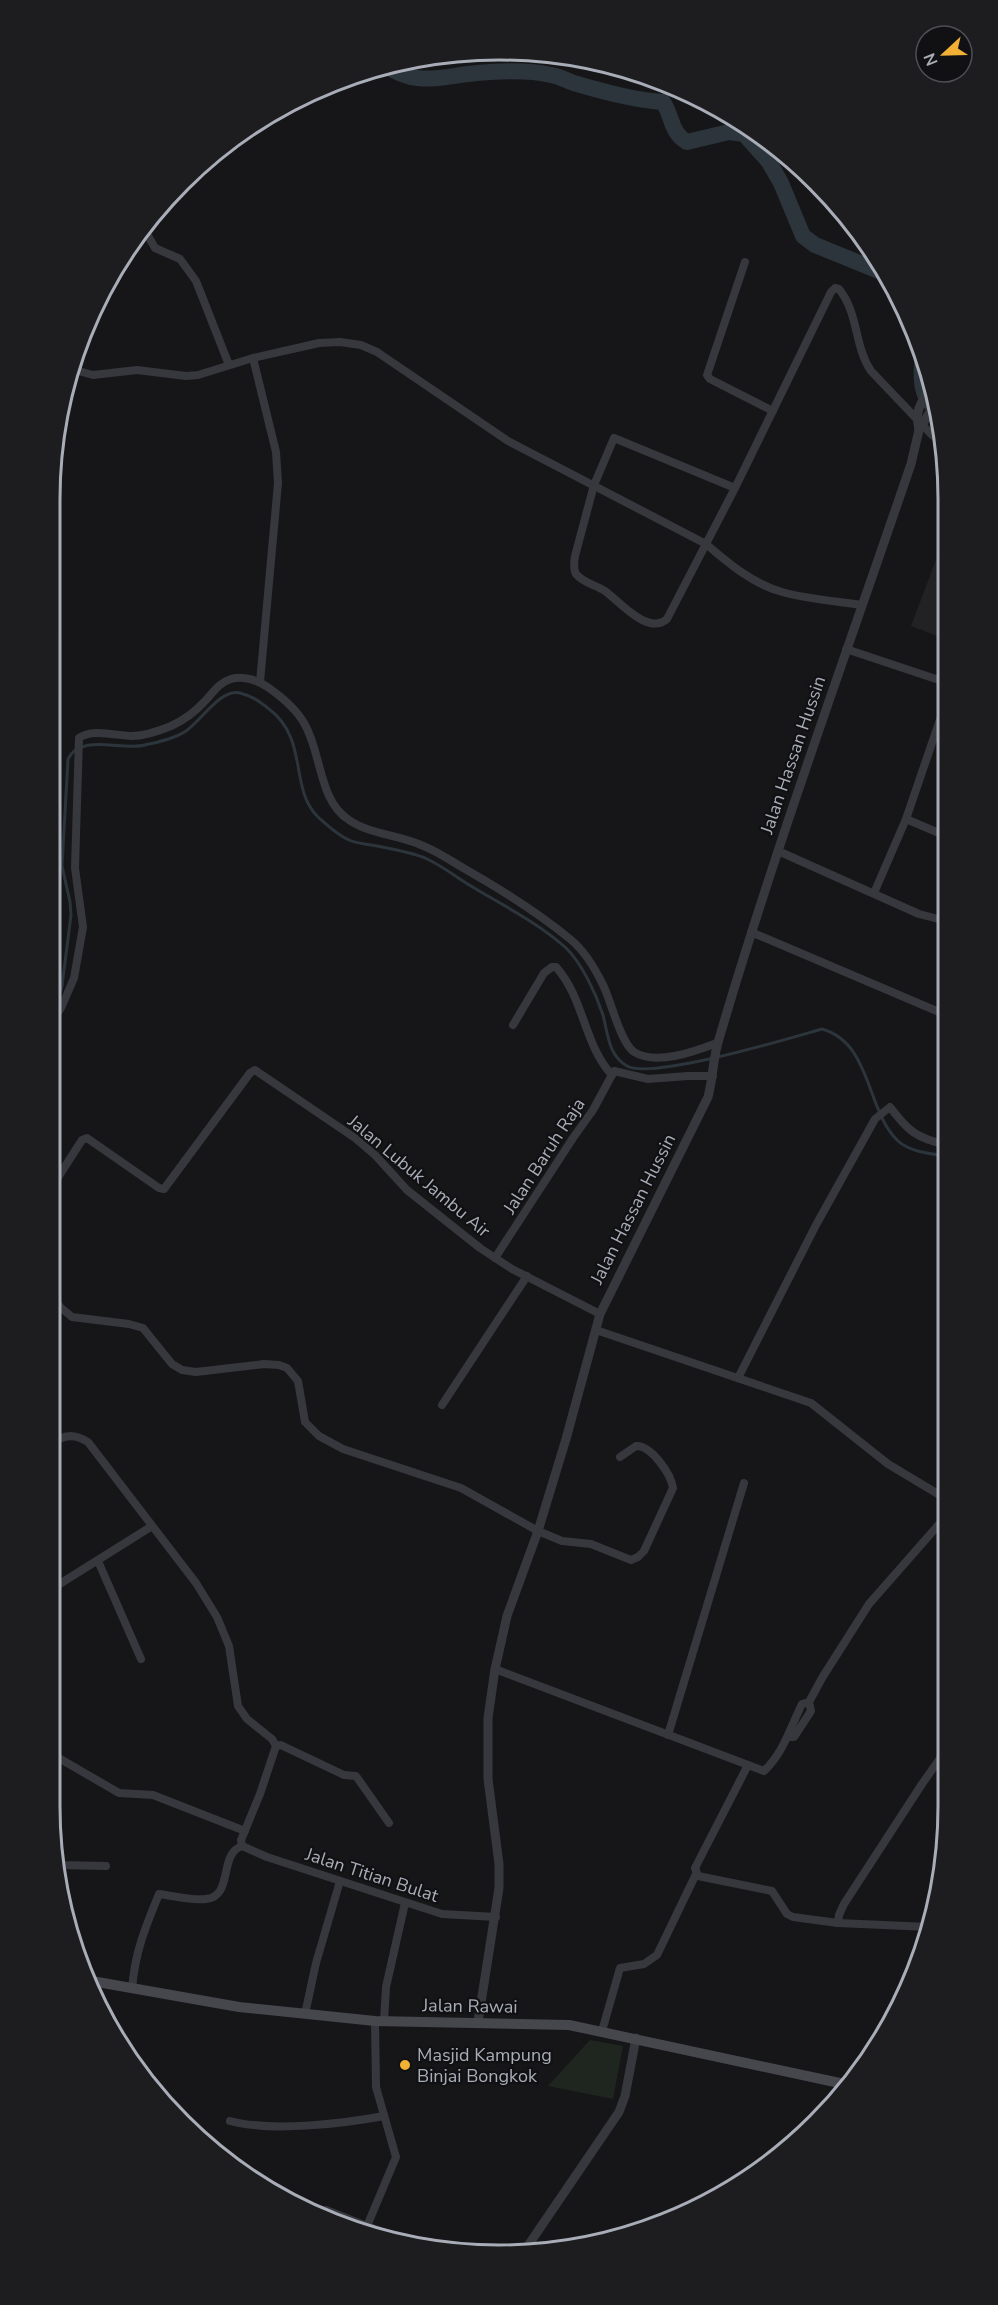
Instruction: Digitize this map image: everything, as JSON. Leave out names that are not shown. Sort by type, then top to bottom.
[{"type":"main road","name":"Jalan Rawai","points":[[97,1982],[239,2007],[380,2021],[569,2025],[839,2083]]},
{"type":"street","points":[[148,236],[154,248],[180,259],[189,269],[196,281],[229,365]]},
{"type":"street","points":[[745,261],[707,375],[710,379],[773,411]]},
{"type":"street","points":[[735,488],[617,437],[612,440],[594,484],[575,556],[574,570],[582,580],[603,589],[622,607],[639,617],[656,624],[664,621],[735,488],[835,288],[843,294],[851,309],[864,360],[871,371],[933,436]]},
{"type":"street","points":[[79,371],[93,375],[137,370],[186,376],[198,375],[253,358],[319,343],[340,342],[361,345],[377,352],[508,441],[554,467],[594,484],[706,544],[730,565],[756,581],[781,592],[861,604]]},
{"type":"street","points":[[253,358],[276,452],[278,483],[260,682]]},
{"type":"street","name":"Jalan Hassan Hussin","points":[[478,2022],[499,1899],[499,1864],[486,1760],[488,1718],[495,1669],[514,1595],[538,1531],[600,1314],[708,1097],[717,1046],[751,932],[913,457],[926,396]]},
{"type":"street","name":"Jalan Hassan Hussin","points":[[919,420],[930,413]]},
{"type":"street","points":[[846,650],[938,680]]},
{"type":"street","points":[[60,1009],[74,978],[83,927],[75,868],[79,740],[83,735],[133,736],[174,725],[191,714],[223,682],[238,678],[260,682],[292,707],[305,724],[331,800],[339,812],[359,826],[422,845],[449,859],[506,892],[572,940],[585,954],[604,987],[625,1040],[634,1052],[645,1056],[668,1057],[717,1046]]},
{"type":"street","points":[[874,893],[906,819],[938,725]]},
{"type":"street","points":[[906,819],[938,833]]},
{"type":"street","points":[[778,851],[919,914],[938,919]]},
{"type":"street","points":[[751,932],[938,1012]]},
{"type":"street","points":[[513,1025],[544,973],[556,967],[574,997],[600,1063],[614,1072],[648,1079],[713,1076]]},
{"type":"street","name":"Jalan Lubuk Jambu Air","points":[[60,1174],[82,1140],[87,1138],[159,1188],[164,1189],[250,1072],[257,1071],[355,1138],[375,1155],[407,1190],[495,1258],[600,1314]]},
{"type":"street","name":"Jalan Baruh Raja","points":[[495,1258],[593,1110],[614,1072]]},
{"type":"street","points":[[738,1378],[816,1225],[875,1119],[891,1107],[898,1120],[915,1136],[938,1142]]},
{"type":"street","points":[[442,1405],[526,1276]]},
{"type":"street","points":[[60,1306],[72,1317],[129,1324],[143,1328],[172,1364],[182,1370],[196,1372],[264,1364],[287,1368],[295,1376],[300,1388],[305,1422],[319,1436],[343,1449],[461,1488],[538,1531],[562,1541],[596,1545],[631,1560],[644,1551],[670,1494],[672,1482],[667,1470],[640,1445],[620,1457]]},
{"type":"street","points":[[596,1330],[811,1403],[888,1464],[938,1494]]},
{"type":"street","points":[[60,1439],[77,1436],[88,1442],[196,1583],[217,1617],[229,1646],[234,1689],[242,1713],[272,1739],[276,1746],[241,1840],[242,1846],[236,1848],[231,1854],[222,1890],[216,1896],[203,1899],[159,1894],[140,1942],[132,1989]]},
{"type":"street","points":[[668,1735],[744,1483]]},
{"type":"street","points":[[495,1669],[764,1771],[773,1762],[789,1737],[794,1737],[811,1711],[809,1702],[822,1678],[869,1604],[938,1525]]},
{"type":"street","points":[[60,1584],[152,1526]]},
{"type":"street","points":[[98,1561],[141,1659]]},
{"type":"street","points":[[276,1746],[281,1745],[344,1775],[356,1776],[389,1822]]},
{"type":"street","points":[[60,1759],[119,1793],[153,1794],[245,1831]]},
{"type":"street","points":[[838,1923],[844,1904],[938,1761]]},
{"type":"street","points":[[602,2031],[620,1968],[644,1964],[657,1955],[748,1765]]},
{"type":"street","name":"Jalan Titian Bulat","points":[[242,1846],[267,1857],[442,1914],[496,1917]]},
{"type":"street","points":[[64,1865],[106,1866]]},
{"type":"street","points":[[696,1871],[700,1877],[772,1891],[791,1917],[838,1923],[921,1927]]},
{"type":"street","points":[[305,2014],[316,1963],[340,1881]]},
{"type":"street","points":[[367,2225],[396,2157],[376,2087],[380,2021],[405,1903]]},
{"type":"street","points":[[530,2244],[619,2112],[625,2096],[636,2038]]},
{"type":"street","points":[[230,2121],[249,2126],[347,2123],[384,2116]]},
{"type":"shaded area","points":[[938,555],[938,636],[911,626]]},
{"type":"shaded area","points":[[590,2040],[623,2046],[613,2099],[548,2086]]},
{"type":"waterway","points":[[398,72],[407,76],[429,79],[505,71],[533,72],[609,93],[663,102],[677,134],[687,142],[729,132],[743,134]]},
{"type":"waterway","points":[[746,136],[769,162],[781,183],[803,236],[815,245],[872,268]]},
{"type":"waterway","points":[[922,382],[926,396]]},
{"type":"waterway","points":[[60,992],[71,915],[62,866],[68,759],[74,751],[82,747],[103,744],[136,746],[171,738],[186,731],[226,695],[240,693],[259,701],[281,721],[294,749],[309,806],[332,830],[352,841],[407,852],[431,861],[531,922],[565,947],[583,970],[592,988],[603,1015],[612,1050],[627,1066],[641,1069],[691,1063],[822,1029],[838,1037],[850,1048],[860,1063],[880,1113],[898,1141],[915,1150],[938,1155]]},
{"type":"place","name":"Masjid Kampung Binjai Bongkok","points":[[405,2065]]}]
